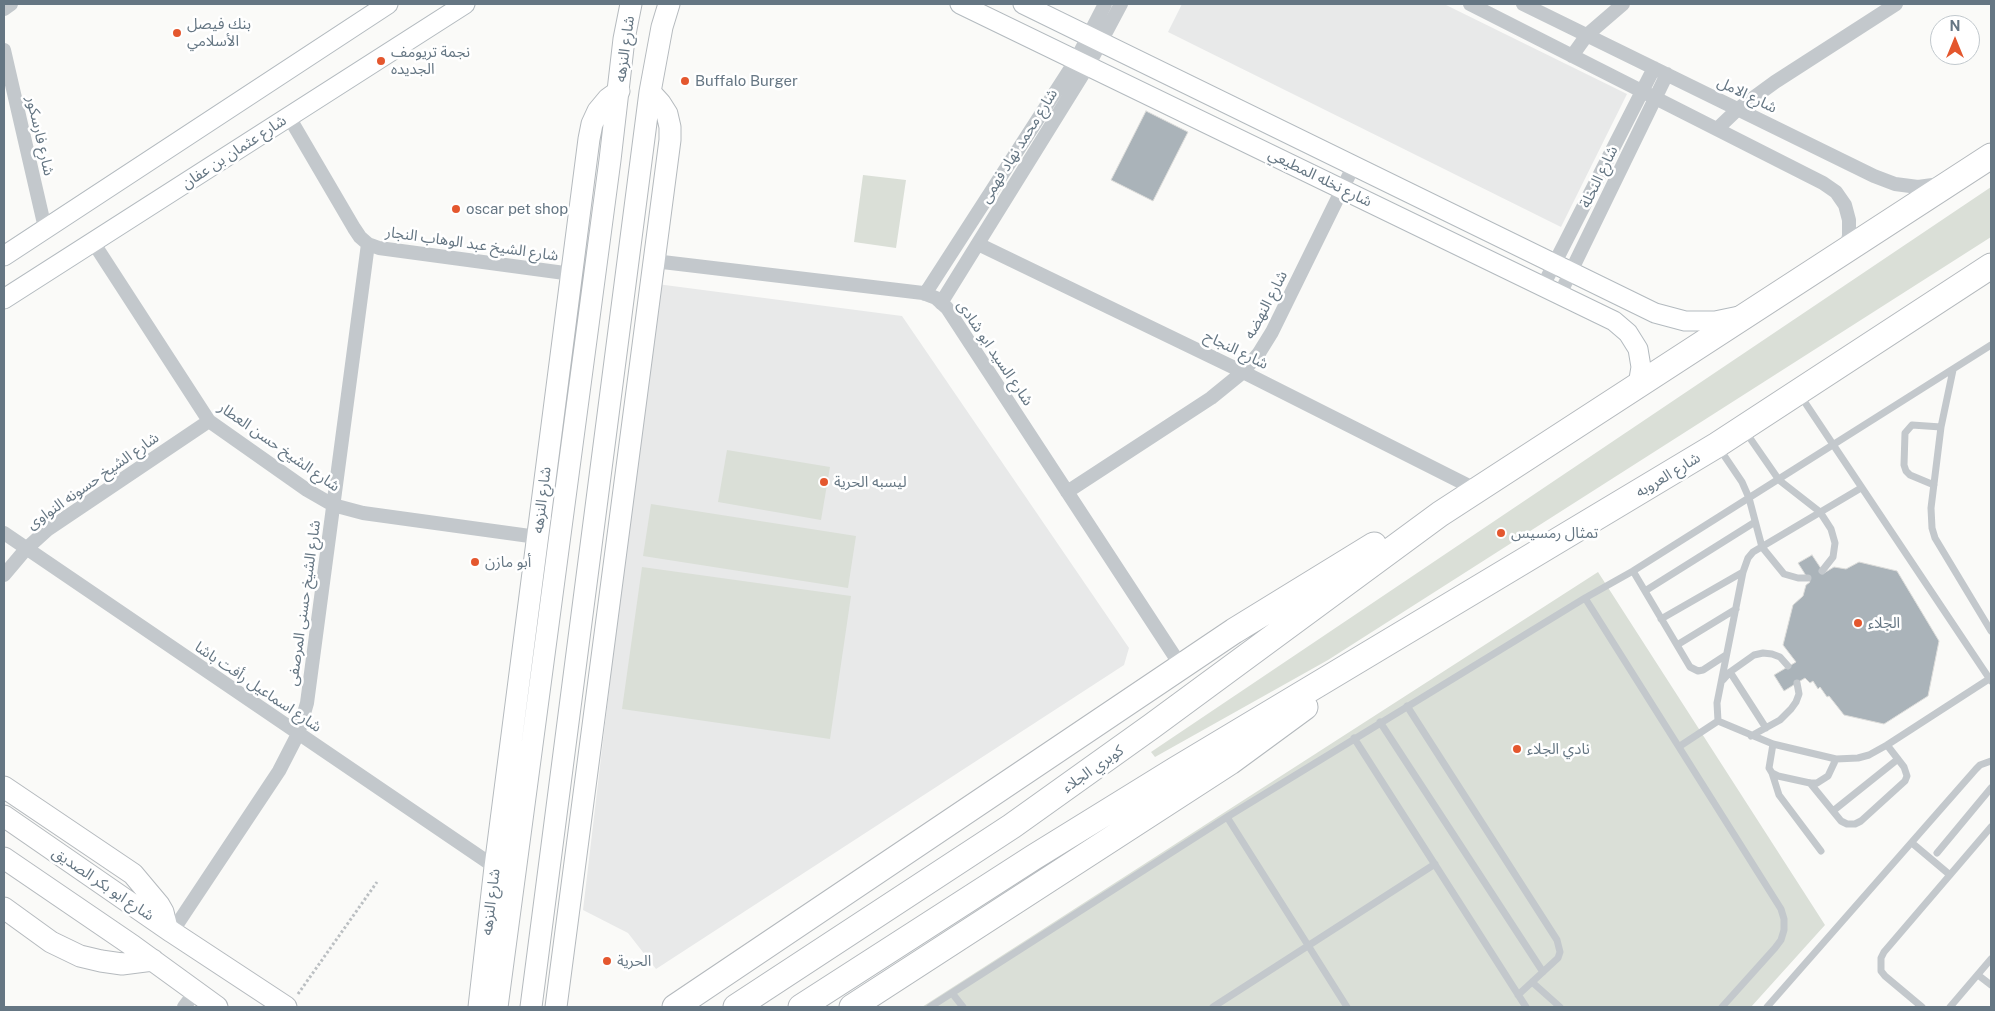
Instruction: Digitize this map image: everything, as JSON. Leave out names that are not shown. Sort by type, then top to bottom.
[{"type":"highway","points":[[674,1007],[1234,630],[1347,561],[1394,535],[1440,514],[1991,156]]},
{"type":"highway","name":"شارع العروبه","points":[[1337,673],[1717,446],[1991,266]]},
{"type":"highway","name":"كوبري الجلاء","points":[[736,1007],[1012,826],[1152,726],[1440,514]]},
{"type":"highway","points":[[801,1007],[1034,857],[1337,673]]},
{"type":"highway","points":[[852,1007],[1230,762],[1302,710],[1337,673]]},
{"type":"main road","name":"شارع النزهه","points":[[479,1007],[495,867],[592,124],[603,105],[619,91],[624,39],[631,4]]},
{"type":"main road","name":"شارع النزهه","points":[[531,1007],[650,92],[662,28],[669,4]]},
{"type":"main road","points":[[498,1007],[619,91]]},
{"type":"main road","points":[[556,1007],[670,127],[667,114],[650,92]]},
{"type":"main road","name":"شارع ابو بكر الصديق","points":[[4,787],[133,874],[159,904],[170,930]]},
{"type":"main road","name":"شارع ابو بكر الصديق","points":[[4,816],[170,930]]},
{"type":"main road","points":[[4,858],[153,960],[190,999],[217,1007]]},
{"type":"main road","points":[[4,908],[51,942],[80,956],[122,964],[153,960]]},
{"type":"main road","points":[[170,930],[290,1003]]},
{"type":"street","points":[[4,9],[11,4]]},
{"type":"street","points":[[4,256],[388,4]]},
{"type":"street","name":"شارع عثمان بن عفان","points":[[4,299],[464,4]]},
{"type":"street","name":"شارع نخله المطيعي","points":[[960,4],[1614,321],[1628,333],[1638,349],[1641,367],[1638,385]]},
{"type":"street","name":"شارع نخله المطيعي","points":[[1023,4],[1655,313],[1684,321],[1715,322],[1745,315]]},
{"type":"street","name":"شارع محمد نهاد فهمى","points":[[1095,39],[1105,4]]},
{"type":"street","name":"شارع محمد نهاد فهمى","points":[[941,303],[978,244],[1095,39],[1120,4]]},
{"type":"street","points":[[1470,4],[1823,183],[1836,192],[1844,205],[1849,220],[1849,236],[1845,250]]},
{"type":"street","name":"شارع الامل","points":[[1523,4],[1895,184],[1918,187],[1940,184],[1961,175]]},
{"type":"street","points":[[1572,56],[1587,35],[1623,4]]},
{"type":"street","points":[[1717,129],[1738,109],[1776,82],[1896,4]]},
{"type":"street","name":"شارع فارسكور","points":[[4,50],[46,228]]},
{"type":"street","name":"شارع محمد نهاد فهمى","points":[[925,294],[1082,63]]},
{"type":"street","name":"شارع النخلة","points":[[1563,268],[1654,68]]},
{"type":"street","name":"شارع النخلة","points":[[1551,290],[1656,98],[1667,74]]},
{"type":"street","name":"شارع الشيخ عبد الوهاب النجار","points":[[289,117],[354,228],[368,244],[379,248],[572,274]]},
{"type":"street","name":"شارع النهضه","points":[[1067,492],[1211,398],[1243,372],[1259,353],[1272,332],[1354,165]]},
{"type":"street","name":"شارع الشيخ حسن العطار","points":[[93,242],[208,421],[333,506],[363,513],[538,536]]},
{"type":"street","name":"شارع الشيخ حسنى المرصفى","points":[[170,930],[279,771],[298,734],[307,703],[368,244]]},
{"type":"street","name":"شارع النجاح","points":[[978,244],[1243,372],[1477,490]]},
{"type":"street","name":"شارع السيد ابو شادى","points":[[654,261],[925,294],[941,303],[947,308],[1181,666]]},
{"type":"street","name":"شارع الشيخ حسونه النواوى","points":[[4,575],[26,549],[47,530],[208,421]]},
{"type":"street","name":"شارع اسماعيل رأفت باشا","points":[[4,533],[495,867]]},
{"type":"lane","points":[[930,1007],[1227,817],[1380,722],[1633,571],[1991,345]]},
{"type":"lane","points":[[1953,370],[1941,426],[1931,518],[1935,538],[1991,631]]},
{"type":"lane","points":[[1718,720],[1773,744],[1836,759],[1858,758],[1869,755],[1887,745],[1990,680],[1798,393]]},
{"type":"lane","points":[[1934,485],[1910,475],[1906,471],[1904,465],[1905,433],[1912,425],[1941,426]]},
{"type":"lane","points":[[1743,429],[1779,480],[1820,512],[1831,529],[1835,543],[1833,557],[1822,571]]},
{"type":"lane","points":[[1717,446],[1742,482],[1749,498],[1762,547],[1784,574],[1798,578],[1808,578]]},
{"type":"lane","points":[[1718,720],[1717,703],[1743,572],[1748,558],[1762,547],[1861,488]]},
{"type":"lane","points":[[1645,591],[1755,522]]},
{"type":"lane","points":[[1633,571],[1690,667],[1698,671],[1703,670],[1726,655]]},
{"type":"lane","points":[[1661,619],[1743,572]]},
{"type":"lane","points":[[1585,598],[1781,909],[1784,919],[1784,930],[1775,948],[1722,1007]]},
{"type":"lane","points":[[1677,645],[1736,610]]},
{"type":"lane","points":[[1721,682],[1730,672],[1754,655],[1772,654],[1780,657],[1788,666]]},
{"type":"lane","points":[[1730,672],[1766,728]]},
{"type":"lane","points":[[1751,736],[1780,720],[1796,702],[1799,694],[1797,683]]},
{"type":"lane","points":[[1407,706],[1557,940],[1560,952],[1558,958],[1518,995]]},
{"type":"lane","points":[[1680,746],[1718,720]]},
{"type":"lane","points":[[1380,722],[1543,972]]},
{"type":"lane","points":[[1354,738],[1526,1007]]},
{"type":"lane","points":[[1773,744],[1769,768],[1778,795],[1821,851]]},
{"type":"lane","points":[[1810,784],[1840,820],[1847,824],[1855,824],[1862,820],[1905,781],[1906,771],[1887,745]]},
{"type":"lane","points":[[1772,773],[1810,784],[1823,781],[1828,776],[1836,759]]},
{"type":"lane","points":[[1833,811],[1898,759]]},
{"type":"lane","points":[[1768,1007],[1976,769],[1991,761]]},
{"type":"lane","points":[[1937,853],[1991,788]]},
{"type":"lane","points":[[1227,817],[1347,1007]]},
{"type":"lane","points":[[1922,1007],[1885,976],[1881,971],[1881,958],[1884,952],[1991,828]]},
{"type":"lane","points":[[1912,844],[1950,875]]},
{"type":"lane","points":[[1213,1007],[1434,864]]},
{"type":"lane","points":[[1950,1007],[1991,959]]},
{"type":"lane","points":[[1978,974],[1991,985]]},
{"type":"lane","points":[[1532,982],[1560,1007]]},
{"type":"lane","points":[[952,993],[963,1007]]},
{"type":"path","points":[[290,1003],[376,882]]},
{"type":"shaded area","points":[[1182,4],[1444,4],[1627,94],[1561,227],[1168,32]]},
{"type":"shaded area","points":[[863,175],[906,180],[896,248],[854,242]]},
{"type":"shaded area","points":[[1991,187],[1991,237],[1328,660],[1155,757],[1151,752]]},
{"type":"shaded area","name":"ليسبه الحرية","points":[[657,284],[902,316],[1129,648],[1124,665],[656,969],[628,933],[583,910]]},
{"type":"shaded area","points":[[727,450],[830,467],[821,520],[718,502]]},
{"type":"shaded area","points":[[651,504],[856,536],[848,588],[643,556]]},
{"type":"shaded area","points":[[642,567],[851,596],[830,739],[622,709]]},
{"type":"shaded area","name":"نادي الجلاء","points":[[1598,572],[1825,925],[1751,1007],[922,1007]]},
{"type":"building","points":[[1146,111],[1188,132],[1153,201],[1111,180]]},
{"type":"building","name":"الجلاء","points":[[1812,555],[1824,573],[1834,567],[1846,569],[1859,562],[1897,571],[1939,641],[1928,696],[1884,724],[1844,715],[1820,687],[1818,689],[1813,681],[1810,683],[1805,678],[1784,691],[1774,675],[1796,662],[1783,645],[1793,605],[1803,596],[1806,585],[1810,582],[1798,563]]},
{"type":"place","name":"بنك فيصل الأسلامي","points":[[177,33]]},
{"type":"place","name":"نجمة تريومف الجديده","points":[[381,61]]},
{"type":"place","name":"Buffalo Burger","points":[[685,81]]},
{"type":"place","name":"oscar pet shop","points":[[456,209]]},
{"type":"place","name":"ليسبه الحرية","points":[[824,482]]},
{"type":"place","name":"تمثال رمسيس","points":[[1501,533]]},
{"type":"place","name":"أبو مازن","points":[[475,562]]},
{"type":"place","name":"الجلاء","points":[[1858,623]]},
{"type":"place","name":"نادي الجلاء","points":[[1517,749]]},
{"type":"place","name":"الحرية","points":[[607,961]]}]
